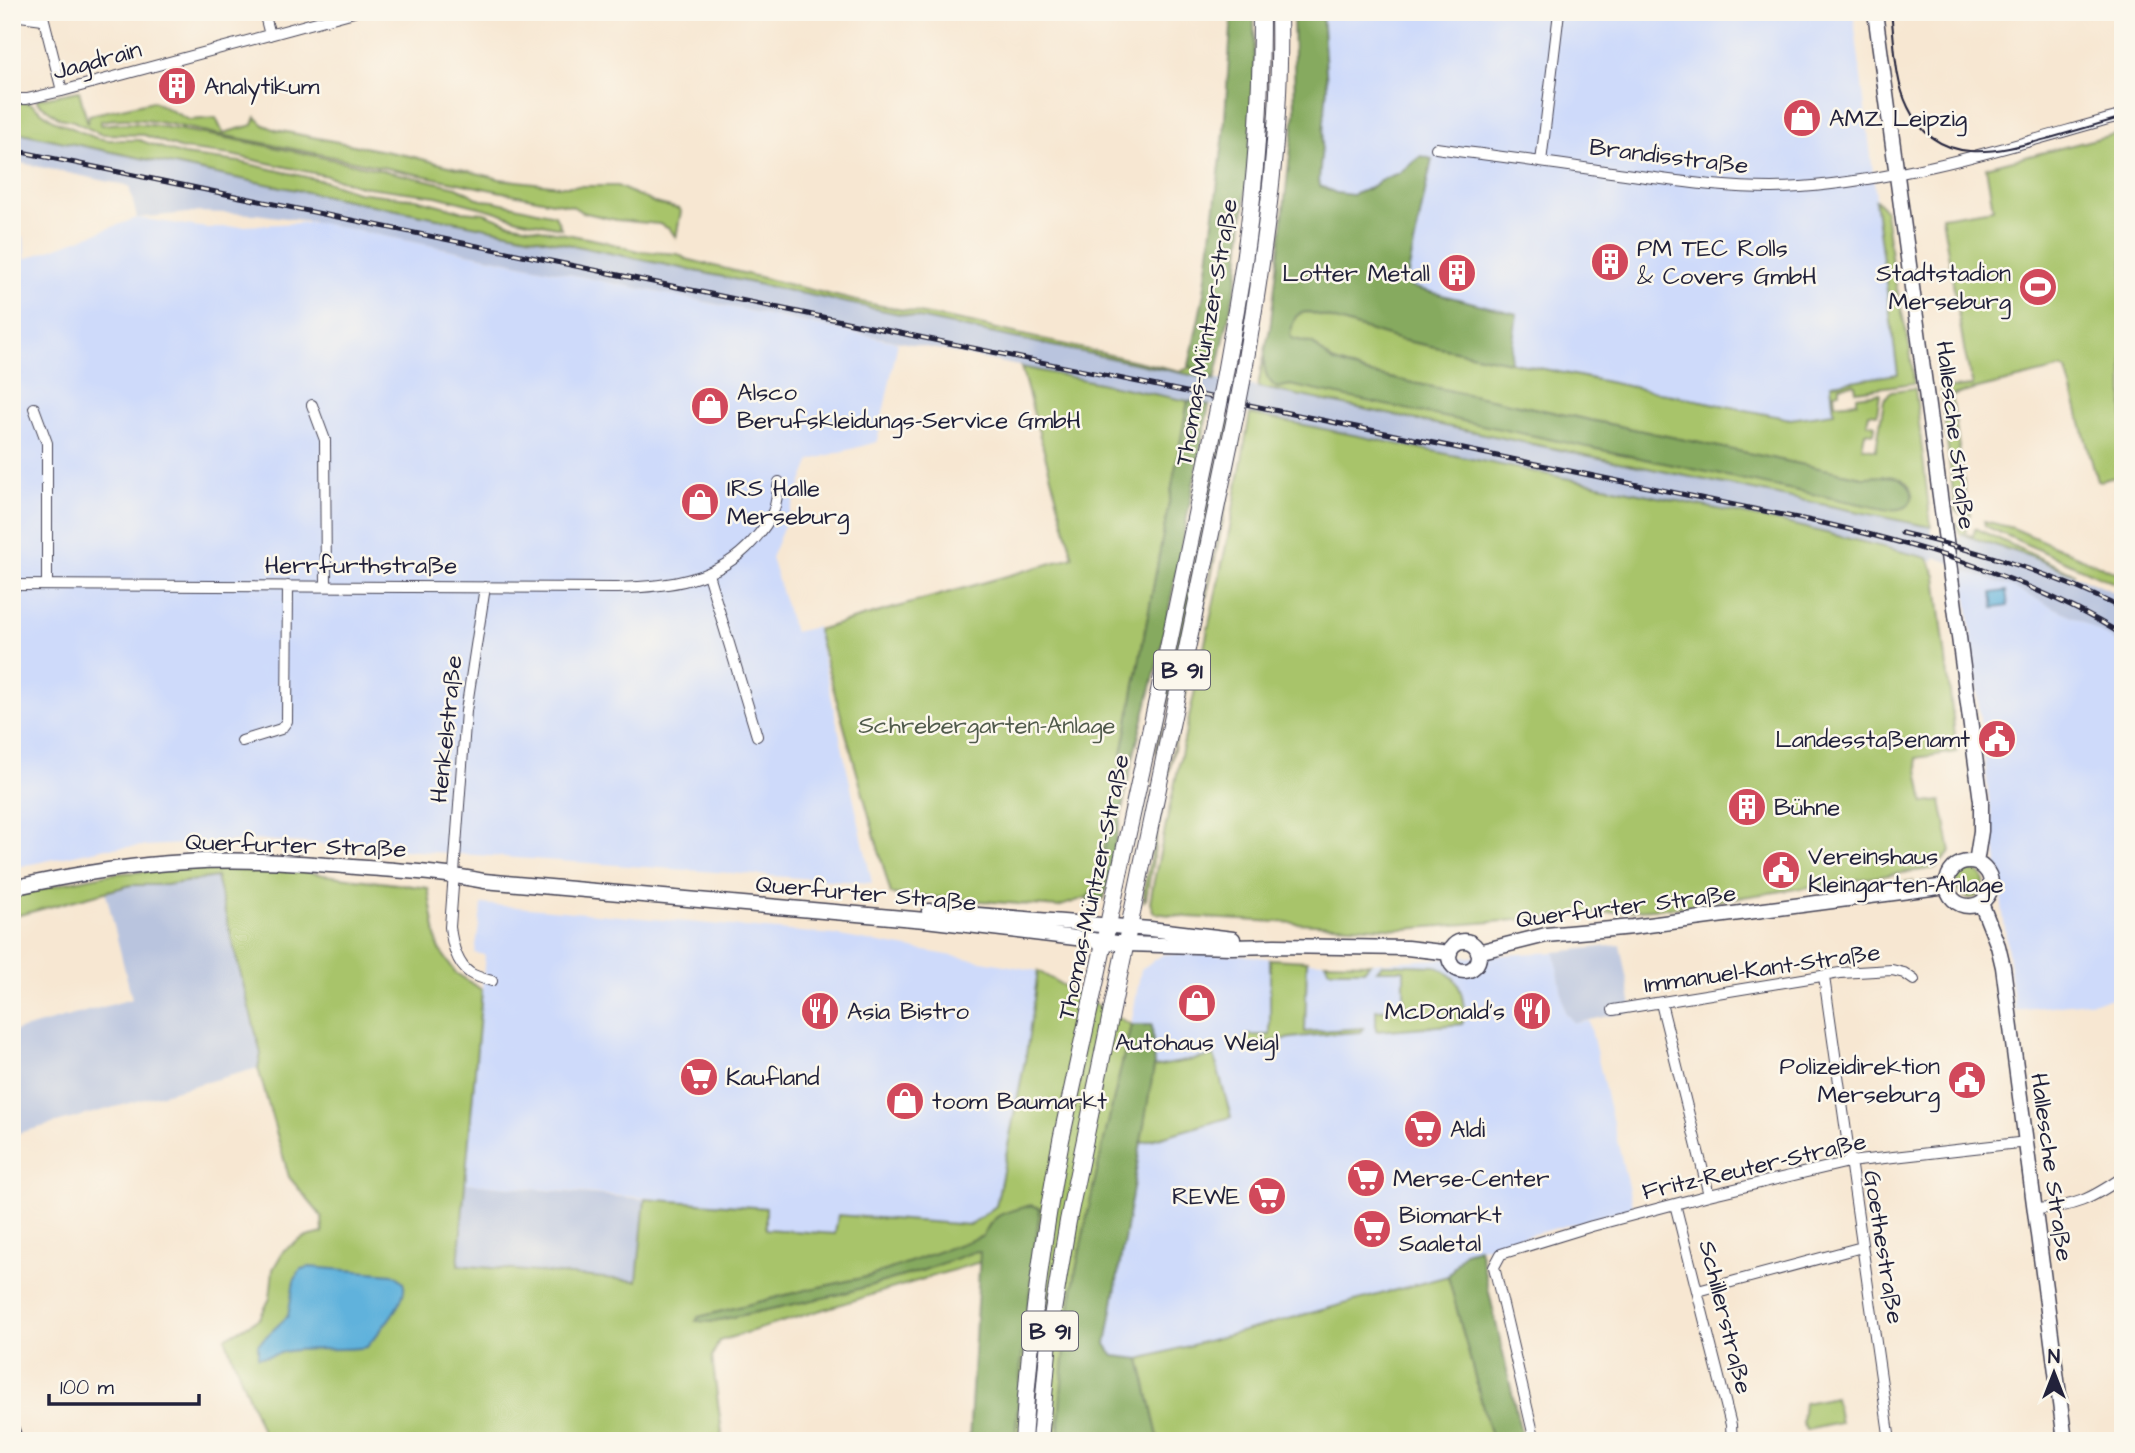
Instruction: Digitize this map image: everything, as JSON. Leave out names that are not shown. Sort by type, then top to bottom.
[{"type":"main road","name":"Thomas-Müntzer-Straße","points":[[1023,1441],[1030,1345],[1060,1140],[1218,409],[1239,297],[1258,133],[1261,12]]},
{"type":"main road","name":"Thomas-Müntzer-Straße","points":[[1040,1441],[1058,1273],[1236,413],[1261,272],[1276,135],[1279,12]]},
{"type":"main road","name":"Hallesche Straße","points":[[1875,12],[1981,801],[1981,831],[1976,863]]},
{"type":"main road","name":"Querfurter Straße","points":[[12,888],[81,873],[133,866],[189,862],[303,863],[454,875],[491,873],[1105,934],[1129,928],[1275,946]]},
{"type":"main road","points":[[1969,862],[1976,863],[1986,870],[1991,881],[1989,894],[1981,903],[1966,906],[1957,903],[1947,886],[1951,872],[1969,862]]},
{"type":"main road","name":"Querfurter Straße","points":[[1478,952],[1546,935],[1646,926],[1947,886]]},
{"type":"main road","name":"Hallesche Straße","points":[[1981,903],[2003,967],[2065,1441]]},
{"type":"main road","name":"Querfurter Straße","points":[[1105,934],[1126,944],[1407,948],[1450,953]]},
{"type":"main road","points":[[1462,942],[1471,943],[1478,952],[1477,964],[1469,970],[1459,970],[1451,963],[1450,953],[1454,946],[1462,942]]},
{"type":"main road","points":[[12,1431],[15,1441]]},
{"type":"street","points":[[264,12],[270,35]]},
{"type":"street","name":"Jagdrain","points":[[12,99],[27,99],[62,91],[354,12]]},
{"type":"street","points":[[1541,162],[1559,12]]},
{"type":"street","points":[[12,15],[43,16],[62,91]]},
{"type":"street","name":"Brandisstraße","points":[[1436,148],[1700,185],[1759,188],[1831,184],[1968,159],[2123,115]]},
{"type":"street","points":[[312,405],[325,440],[326,586]]},
{"type":"street","points":[[34,408],[47,443],[47,585]]},
{"type":"street","name":"Herrfurthstraße","points":[[12,585],[643,587],[676,584],[708,574],[744,551],[762,531],[773,513],[779,482]]},
{"type":"street","points":[[708,574],[757,736]]},
{"type":"street","points":[[242,740],[281,729],[286,721],[288,586]]},
{"type":"street","name":"Henkelstraße","points":[[454,875],[466,711],[485,587]]},
{"type":"street","points":[[454,875],[450,927],[452,946],[462,964],[471,973],[492,981]]},
{"type":"street","name":"Immanuel-Kant-Straße","points":[[1613,1010],[1840,973],[1892,970],[1904,973],[1914,980]]},
{"type":"street","name":"Goethestraße","points":[[1824,976],[1890,1441]]},
{"type":"street","points":[[1661,1003],[1709,1195]]},
{"type":"street","name":"Fritz-Reuter-Straße","points":[[1535,1441],[1494,1267],[1501,1254],[1709,1195],[1849,1162],[2027,1142]]},
{"type":"street","points":[[2036,1209],[2063,1208],[2083,1201],[2123,1177]]},
{"type":"street","name":"Schillerstraße","points":[[1675,1204],[1731,1425],[1732,1441]]},
{"type":"street","points":[[1698,1291],[1862,1247]]},
{"type":"shaded area","points":[[1319,12],[1853,12],[1898,374],[1831,384],[1835,413],[1790,419],[1514,363],[1302,324]]},
{"type":"shaded area","points":[[12,131],[1870,513],[1931,527],[1931,533],[1960,539],[1960,534],[2029,556],[2123,596],[2123,646],[2074,617],[2009,586],[1964,571],[1963,567],[1935,557],[1934,561],[1781,522],[316,222],[256,214],[198,212],[137,218],[129,186],[12,161]]},
{"type":"shaded area","points":[[137,218],[207,228],[316,222],[898,342],[877,442],[811,460],[771,558],[794,632],[816,627],[872,883],[261,840],[107,848],[12,868],[12,241],[24,236],[25,259]]},
{"type":"shaded area","points":[[1964,571],[2009,586],[2074,617],[2123,646],[2123,998],[2015,1010]]},
{"type":"shaded area","points":[[216,876],[261,1054],[258,1068],[12,1135],[12,1032],[132,999],[106,893],[131,885],[166,885]]},
{"type":"shaded area","points":[[482,904],[834,935],[1038,971],[1026,1055],[996,1206],[971,1225],[839,1215],[836,1234],[765,1229],[766,1208],[465,1183],[485,955],[475,953]]},
{"type":"shaded area","points":[[1620,945],[1633,1011],[1575,1023],[1565,1013],[1555,952]]},
{"type":"shaded area","points":[[1555,952],[1565,1013],[1575,1023],[1589,1021],[1633,1208],[1465,1252],[1448,1276],[1140,1359],[1114,1356],[1106,1344],[1154,1067],[1152,1025],[1131,1025],[1141,969],[1164,954],[1243,955],[1289,961],[1368,963]]},
{"type":"shaded area","points":[[465,1183],[645,1199],[637,1281],[458,1265]]},
{"type":"green space","points":[[1232,12],[1254,12],[1255,83],[1238,275],[1215,380],[1189,366],[1204,293],[1224,133]]},
{"type":"green space","points":[[1293,12],[1322,12],[1327,87],[1320,186],[1336,193],[1352,195],[1399,173],[1421,156],[1432,159],[1406,283],[1411,287],[1517,314],[1510,362],[1401,340],[1309,312],[1295,318],[1291,338],[1313,344],[1332,361],[1366,373],[1862,477],[1900,478],[1907,483],[1911,491],[1912,499],[1908,505],[1889,510],[1290,385],[1277,388],[1267,376],[1264,360],[1270,329],[1295,112]]},
{"type":"green space","points":[[79,91],[88,124],[89,115],[153,101],[189,120],[216,118],[223,133],[253,125],[256,117],[264,125],[276,130],[410,156],[500,179],[560,186],[617,186],[655,203],[679,209],[681,211],[676,238],[670,229],[659,224],[616,220],[582,212],[572,206],[159,122],[116,119],[101,121],[101,125],[130,123],[173,128],[427,180],[457,187],[481,200],[555,215],[561,228],[436,196],[360,186],[231,155],[182,149],[144,135],[100,134],[73,121],[59,118],[37,102],[37,99]]},
{"type":"green space","points":[[12,103],[30,103],[53,120],[96,138],[139,140],[183,155],[240,162],[324,181],[357,192],[416,199],[462,211],[484,213],[509,223],[602,241],[638,251],[678,254],[686,259],[856,301],[971,323],[1180,371],[1189,366],[1215,380],[12,131]]},
{"type":"green space","name":"Stadtstadion Merseburg","points":[[2123,132],[2123,475],[2097,480],[2066,370],[2062,368],[1954,395],[1952,398],[1966,499],[1971,515],[1965,516],[1955,510],[1941,389],[1973,386],[1942,217],[1993,209],[1986,167]]},
{"type":"green space","points":[[1875,200],[1885,211],[1914,383],[1856,391],[1855,384],[1839,386],[1839,392],[1834,393],[1835,404],[1857,402],[1857,396],[1880,393],[1877,414],[1869,413],[1867,423],[1875,425],[1874,433],[1865,432],[1862,447],[1876,450],[1884,400],[1891,391],[1915,388],[1931,527],[1258,387],[1263,358],[1268,378],[1277,388],[1290,385],[1909,486],[1894,477],[1862,477],[1366,373],[1332,361],[1313,344],[1291,338],[1290,334],[1297,316],[1309,312],[1401,340],[1790,419],[1834,413],[1831,384],[1898,374]]},
{"type":"green space","name":"Schrebergarten-Anlage","points":[[1021,367],[1188,401],[1098,883],[1088,897],[1058,907],[891,894],[817,630],[1073,557]]},
{"type":"green space","points":[[1188,401],[1209,405],[1162,645],[1132,762],[1104,899],[1096,897],[1087,906],[1088,897],[1098,883]]},
{"type":"green space","points":[[1250,414],[1781,522],[1928,558],[1936,576],[1957,752],[1916,758],[1924,803],[1941,801],[1951,852],[1935,868],[1677,907],[1404,929],[1154,913],[1150,903],[1153,885],[1230,527]]},
{"type":"green space","points":[[1226,420],[1231,421],[1156,753],[1173,657]]},
{"type":"green space","points":[[1241,437],[1144,901],[1144,888],[1213,559]]},
{"type":"green space","points":[[1984,521],[2013,528],[2123,576],[2123,587],[1985,526]]},
{"type":"green space","points":[[1957,524],[1967,524],[1965,534],[1973,536],[1975,528],[2075,574],[1960,534]]},
{"type":"green space","points":[[217,866],[293,869],[428,888],[438,947],[456,973],[482,990],[458,1265],[637,1281],[645,1199],[766,1208],[766,1229],[835,1234],[838,1215],[970,1225],[996,1206],[1026,1055],[1038,971],[1131,1025],[1076,1271],[1067,1334],[1058,1441],[1015,1441],[1021,1365],[1040,1209],[1031,1205],[990,1223],[984,1236],[871,1276],[699,1317],[710,1322],[841,1294],[921,1271],[976,1251],[981,1252],[980,1262],[719,1341],[712,1357],[723,1441],[266,1441],[225,1338],[260,1318],[270,1298],[273,1269],[284,1250],[303,1238],[323,1233],[322,1217],[289,1177],[258,1068],[261,1054],[216,877],[166,885],[131,885],[12,917],[12,897],[69,882],[109,874]]},
{"type":"green space","points":[[1970,870],[1980,874],[1984,884],[1980,894],[1970,898],[1960,894],[1956,884],[1960,874]]},
{"type":"green space","points":[[1914,881],[1908,885],[1840,894],[1858,886]]},
{"type":"green space","points":[[1270,959],[1307,961],[1305,1032],[1363,1028],[1361,1032],[1304,1036],[1247,1047],[1247,1035],[1270,1035]]},
{"type":"green space","points":[[1325,962],[1370,963],[1364,970],[1329,970]]},
{"type":"green space","points":[[1382,964],[1436,966],[1449,974],[1458,984],[1462,995],[1462,1024],[1376,1031],[1376,1010],[1404,1009],[1404,970],[1377,970]]},
{"type":"green space","points":[[1131,1025],[1152,1025],[1154,1067],[1106,1344],[1114,1356],[1140,1359],[1159,1441],[1058,1441],[1064,1355],[1076,1271]]},
{"type":"green space","points":[[1214,1056],[1231,1117],[1140,1143],[1154,1067]]},
{"type":"green space","points":[[1031,1205],[1040,1208],[1021,1365],[1015,1441],[969,1441],[980,1252],[976,1251],[921,1271],[841,1294],[710,1322],[696,1321],[699,1317],[871,1276],[983,1236],[997,1217]]},
{"type":"green space","points":[[1479,1248],[1523,1441],[1492,1441],[1448,1276],[1464,1252]]},
{"type":"green space","points":[[1448,1276],[1492,1441],[1159,1441],[1140,1359]]},
{"type":"green space","points":[[1835,1397],[1840,1423],[1806,1430],[1802,1422],[1804,1403]]},
{"type":"water","points":[[2006,591],[2008,606],[1994,608],[1992,593]]},
{"type":"water","points":[[310,1267],[393,1274],[403,1282],[404,1292],[390,1317],[367,1347],[296,1350],[258,1357],[258,1344],[288,1316],[294,1281],[301,1269]]},
{"type":"tram line","points":[[1891,12],[1903,96],[1920,127],[1935,140],[1952,148],[1970,151],[2010,148],[2123,117]]},
{"type":"railway","points":[[12,150],[1827,524],[1980,568],[2053,597],[2123,635]]},
{"type":"railway","points":[[1902,533],[2015,564],[2070,584],[2123,609]]},
{"type":"place","name":"Analytikum","points":[[177,86]]},
{"type":"place","name":"AMZ Leipzig","points":[[1802,118]]},
{"type":"place","name":"PM TEC Rolls & Covers GmbH","points":[[1610,262]]},
{"type":"place","name":"Lotter Metall","points":[[1457,273]]},
{"type":"place","name":"Stadtstadion Merseburg","points":[[2038,287]]},
{"type":"place","name":"Alsco Berufskleidungs-Service GmbH","points":[[710,406]]},
{"type":"place","name":"IRS Halle Merseburg","points":[[700,502]]},
{"type":"place","name":"Landesstaßenamt","points":[[1997,739]]},
{"type":"place","name":"Bühne","points":[[1747,807]]},
{"type":"place","name":"Vereinshaus Kleingarten-Anlage","points":[[1781,870]]},
{"type":"place","name":"Autohaus Weigl","points":[[1197,1003]]},
{"type":"place","name":"Asia Bistro","points":[[820,1011]]},
{"type":"place","name":"McDonald's","points":[[1532,1011]]},
{"type":"place","name":"Kaufland","points":[[699,1077]]},
{"type":"place","name":"Polizeidirektion Merseburg","points":[[1967,1080]]},
{"type":"place","name":"toom Baumarkt","points":[[905,1101]]},
{"type":"place","name":"Aldi","points":[[1423,1129]]},
{"type":"place","name":"Merse-Center","points":[[1366,1178]]},
{"type":"place","name":"REWE","points":[[1267,1196]]},
{"type":"place","name":"Biomarkt Saaletal","points":[[1372,1229]]}]
